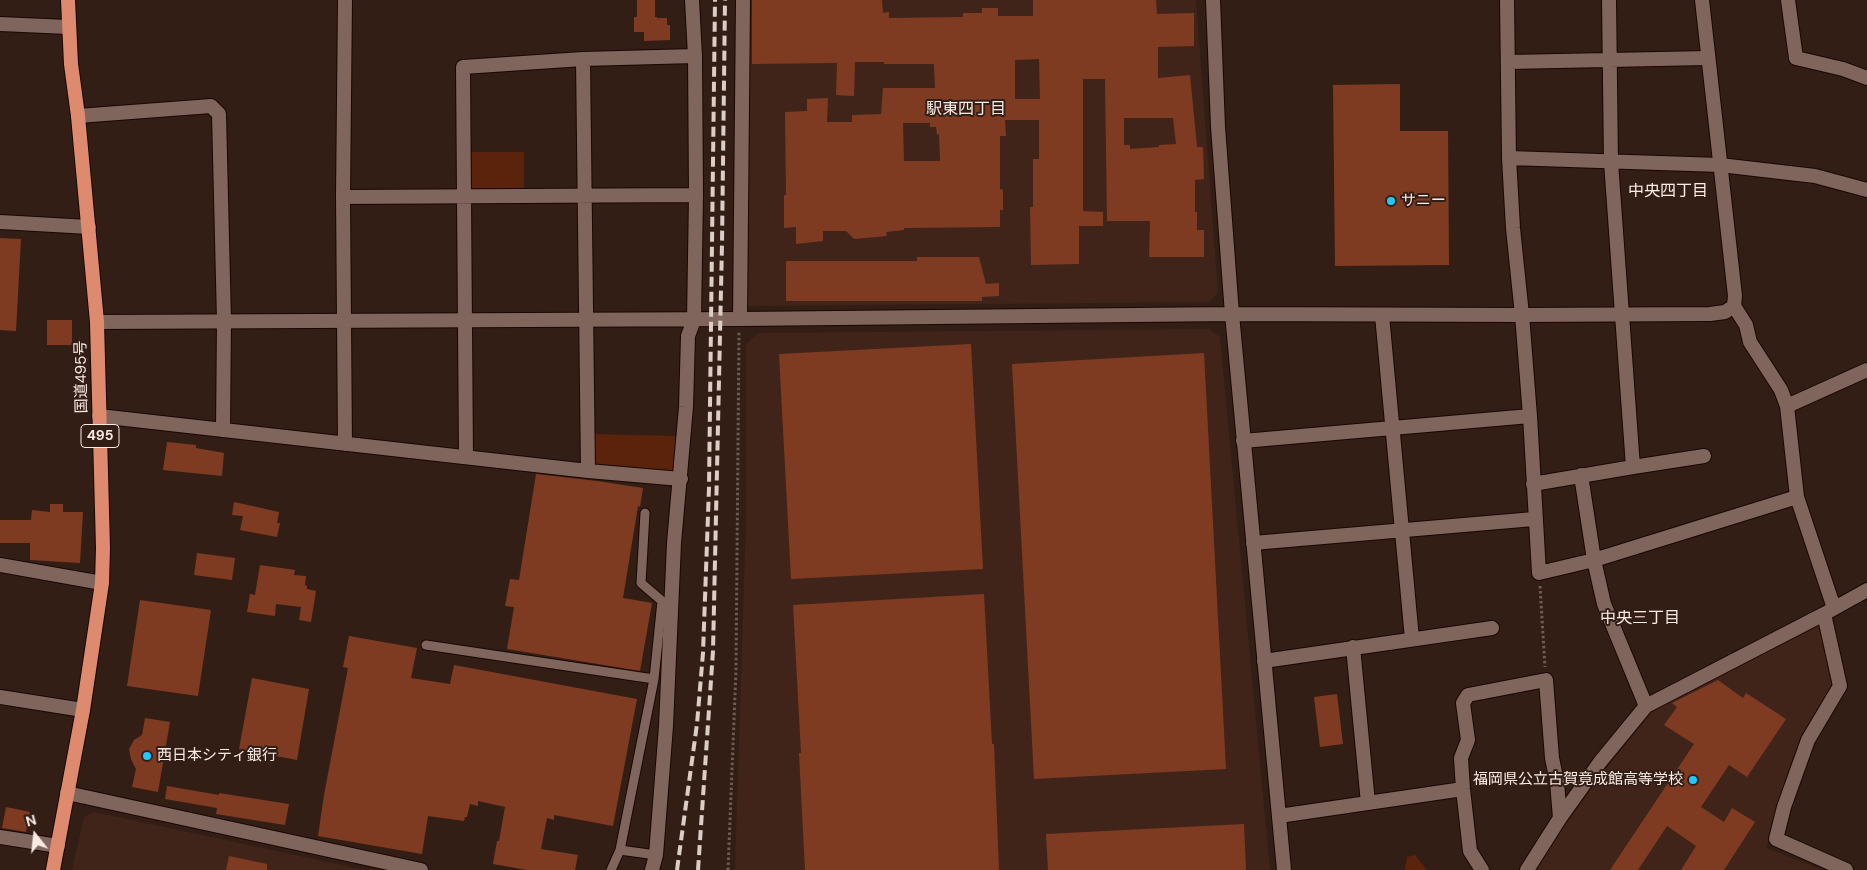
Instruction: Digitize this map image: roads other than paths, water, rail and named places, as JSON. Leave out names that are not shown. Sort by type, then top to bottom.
[{"type":"highway","name":"国道495号","points":[[53,870],[82,710],[102,583],[103,509],[97,322],[68,27],[68,0]]},
{"type":"street","points":[[345,0],[343,196],[345,444]]},
{"type":"street","points":[[652,870],[656,855],[666,726],[674,543],[686,407],[688,336],[694,320],[696,195],[695,56],[692,0]]},
{"type":"street","points":[[740,319],[743,0]]},
{"type":"street","points":[[1213,0],[1218,127],[1232,314],[1284,870]]},
{"type":"street","points":[[1507,0],[1509,158],[1513,228],[1530,416],[1534,519],[1539,573],[1594,560],[1798,497]]},
{"type":"street","points":[[1609,0],[1611,162],[1624,314],[1633,467]]},
{"type":"street","points":[[1702,0],[1735,296],[1734,306],[1746,325],[1750,342],[1781,390],[1787,406],[1798,497],[1829,611],[1840,686],[1808,740],[1784,807],[1776,839],[1846,870]]},
{"type":"street","points":[[1788,0],[1796,58],[1842,69],[1867,78]]},
{"type":"street","points":[[0,24],[68,27]]},
{"type":"street","points":[[466,457],[463,67],[695,56]]},
{"type":"street","points":[[1508,62],[1708,58]]},
{"type":"street","points":[[583,60],[588,471]]},
{"type":"street","points":[[78,116],[212,106],[219,114],[224,321],[223,430]]},
{"type":"street","points":[[1509,158],[1720,164],[1815,176],[1867,190]]},
{"type":"street","points":[[343,196],[696,195]]},
{"type":"street","points":[[0,222],[89,227]]},
{"type":"street","points":[[97,322],[694,320],[1232,314],[1710,314],[1725,312],[1734,306]]},
{"type":"street","points":[[1382,315],[1412,639]]},
{"type":"street","points":[[1787,406],[1867,370]]},
{"type":"street","points":[[99,416],[681,480]]},
{"type":"street","points":[[1243,441],[1530,416]]},
{"type":"street","points":[[1533,484],[1704,456]]},
{"type":"street","points":[[1581,476],[1594,560],[1604,604],[1646,706]]},
{"type":"street","points":[[1253,543],[1534,519]]},
{"type":"street","points":[[0,564],[102,583]]},
{"type":"street","points":[[1527,870],[1560,818],[1600,762],[1646,706],[1867,590]]},
{"type":"street","points":[[1264,661],[1492,628]]},
{"type":"street","points":[[1353,647],[1368,803]]},
{"type":"street","points":[[1482,870],[1470,851],[1461,758],[1468,740],[1463,703],[1468,695],[1546,680],[1552,758],[1560,818]]},
{"type":"street","points":[[0,697],[82,710]]},
{"type":"street","points":[[1279,816],[1464,790]]},
{"type":"street","points":[[67,793],[421,870]]},
{"type":"street","points":[[0,837],[58,846]]},
{"type":"lane","points":[[611,870],[620,850],[654,679],[662,601],[642,583],[645,513]]},
{"type":"lane","points":[[426,645],[654,679]]},
{"type":"lane","points":[[620,850],[656,855]]},
{"type":"railway","points":[[677,870],[697,724],[703,653],[709,488],[715,0]]},
{"type":"railway","points":[[698,870],[713,651],[725,0]]},
{"type":"place","name":"サニー","points":[[1391,201]]},
{"type":"place","name":"西日本シティ銀行","points":[[147,756]]},
{"type":"place","name":"福岡県公立古賀竟成館高等学校","points":[[1693,780]]},
{"type":"district","name":"駅東四丁目","points":[[966,110]]},
{"type":"district","name":"中央四丁目","points":[[1668,192]]},
{"type":"district","name":"中央三丁目","points":[[1640,619]]}]
